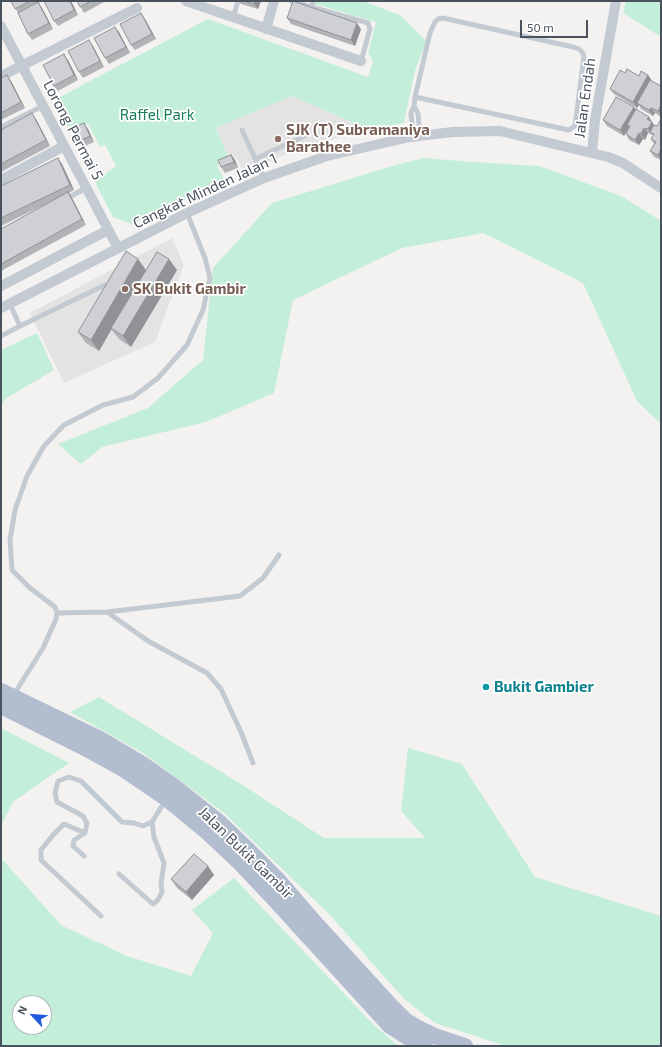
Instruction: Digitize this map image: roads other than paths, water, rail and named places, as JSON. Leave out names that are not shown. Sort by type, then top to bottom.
[{"type":"main road","name":"Jalan Bukit Gambir","points":[[5,698],[85,748],[123,769],[166,799],[206,831],[241,864],[275,900],[390,1026],[424,1046]]},
{"type":"main road","name":"Jalan Bukit Gambir","points":[[5,698],[100,739],[144,765],[175,786],[219,822],[279,881],[317,925],[405,1020],[435,1036],[465,1046]]},
{"type":"street","points":[[186,1],[197,3],[266,30],[360,61]]},
{"type":"street","points":[[266,30],[274,1]]},
{"type":"street","name":"Jalan Endah","points":[[592,153],[595,120],[616,1]]},
{"type":"street","points":[[1,76],[137,8]]},
{"type":"street","name":"Lorong Permai 5","points":[[1,26],[118,248]]},
{"type":"street","name":"Cangkat Minden Jalan 1","points":[[5,306],[187,213],[264,178],[327,156],[416,136],[453,132],[500,131],[592,153],[623,163],[661,188]]},
{"type":"street","points":[[1,180],[64,146]]},
{"type":"street","points":[[1,286],[108,230]]},
{"type":"lane","points":[[233,18],[238,1]]},
{"type":"lane","points":[[291,1],[368,24],[370,29],[360,61]]},
{"type":"lane","points":[[312,7],[313,1]]},
{"type":"lane","points":[[415,97],[569,130],[575,126],[584,57],[583,53],[579,49],[573,47],[443,18],[438,19],[430,33],[415,97],[414,106],[411,113],[416,136]]},
{"type":"lane","points":[[1,127],[43,106]]},
{"type":"lane","points":[[242,130],[264,178]]},
{"type":"lane","points":[[255,159],[307,135]]},
{"type":"lane","points":[[60,202],[86,188]]},
{"type":"lane","points":[[5,698],[43,648],[56,619],[57,613],[55,607],[30,588],[12,570],[10,540],[15,510],[27,476],[44,446],[64,425],[103,405],[133,396],[158,378],[187,344],[203,310],[210,278],[205,258],[187,213]]},
{"type":"lane","points":[[1,336],[105,285]]},
{"type":"lane","points":[[5,306],[20,326]]},
{"type":"lane","points":[[57,613],[107,612],[240,596],[263,578],[279,555]]},
{"type":"lane","points":[[107,612],[148,641],[207,673],[220,689],[241,732],[253,763]]},
{"type":"lane","points":[[84,856],[72,846],[74,840],[85,833],[87,823],[83,816],[57,802],[55,793],[58,781],[69,777],[81,781],[122,822],[134,823],[143,826],[152,822],[166,799]]},
{"type":"lane","points":[[119,874],[153,904],[158,900],[162,892],[161,884],[164,863],[154,838],[152,822]]},
{"type":"lane","points":[[85,833],[64,824],[53,834],[41,850],[41,860],[101,916]]},
{"type":"place","name":"SJK (T) Subramaniya Barathee","points":[[278,139]]},
{"type":"place","name":"SK Bukit Gambir","points":[[125,289]]},
{"type":"place","name":"Bukit Gambier","points":[[486,687]]},
{"type":"park label","name":"Raffel Park","points":[[157,115]]}]
